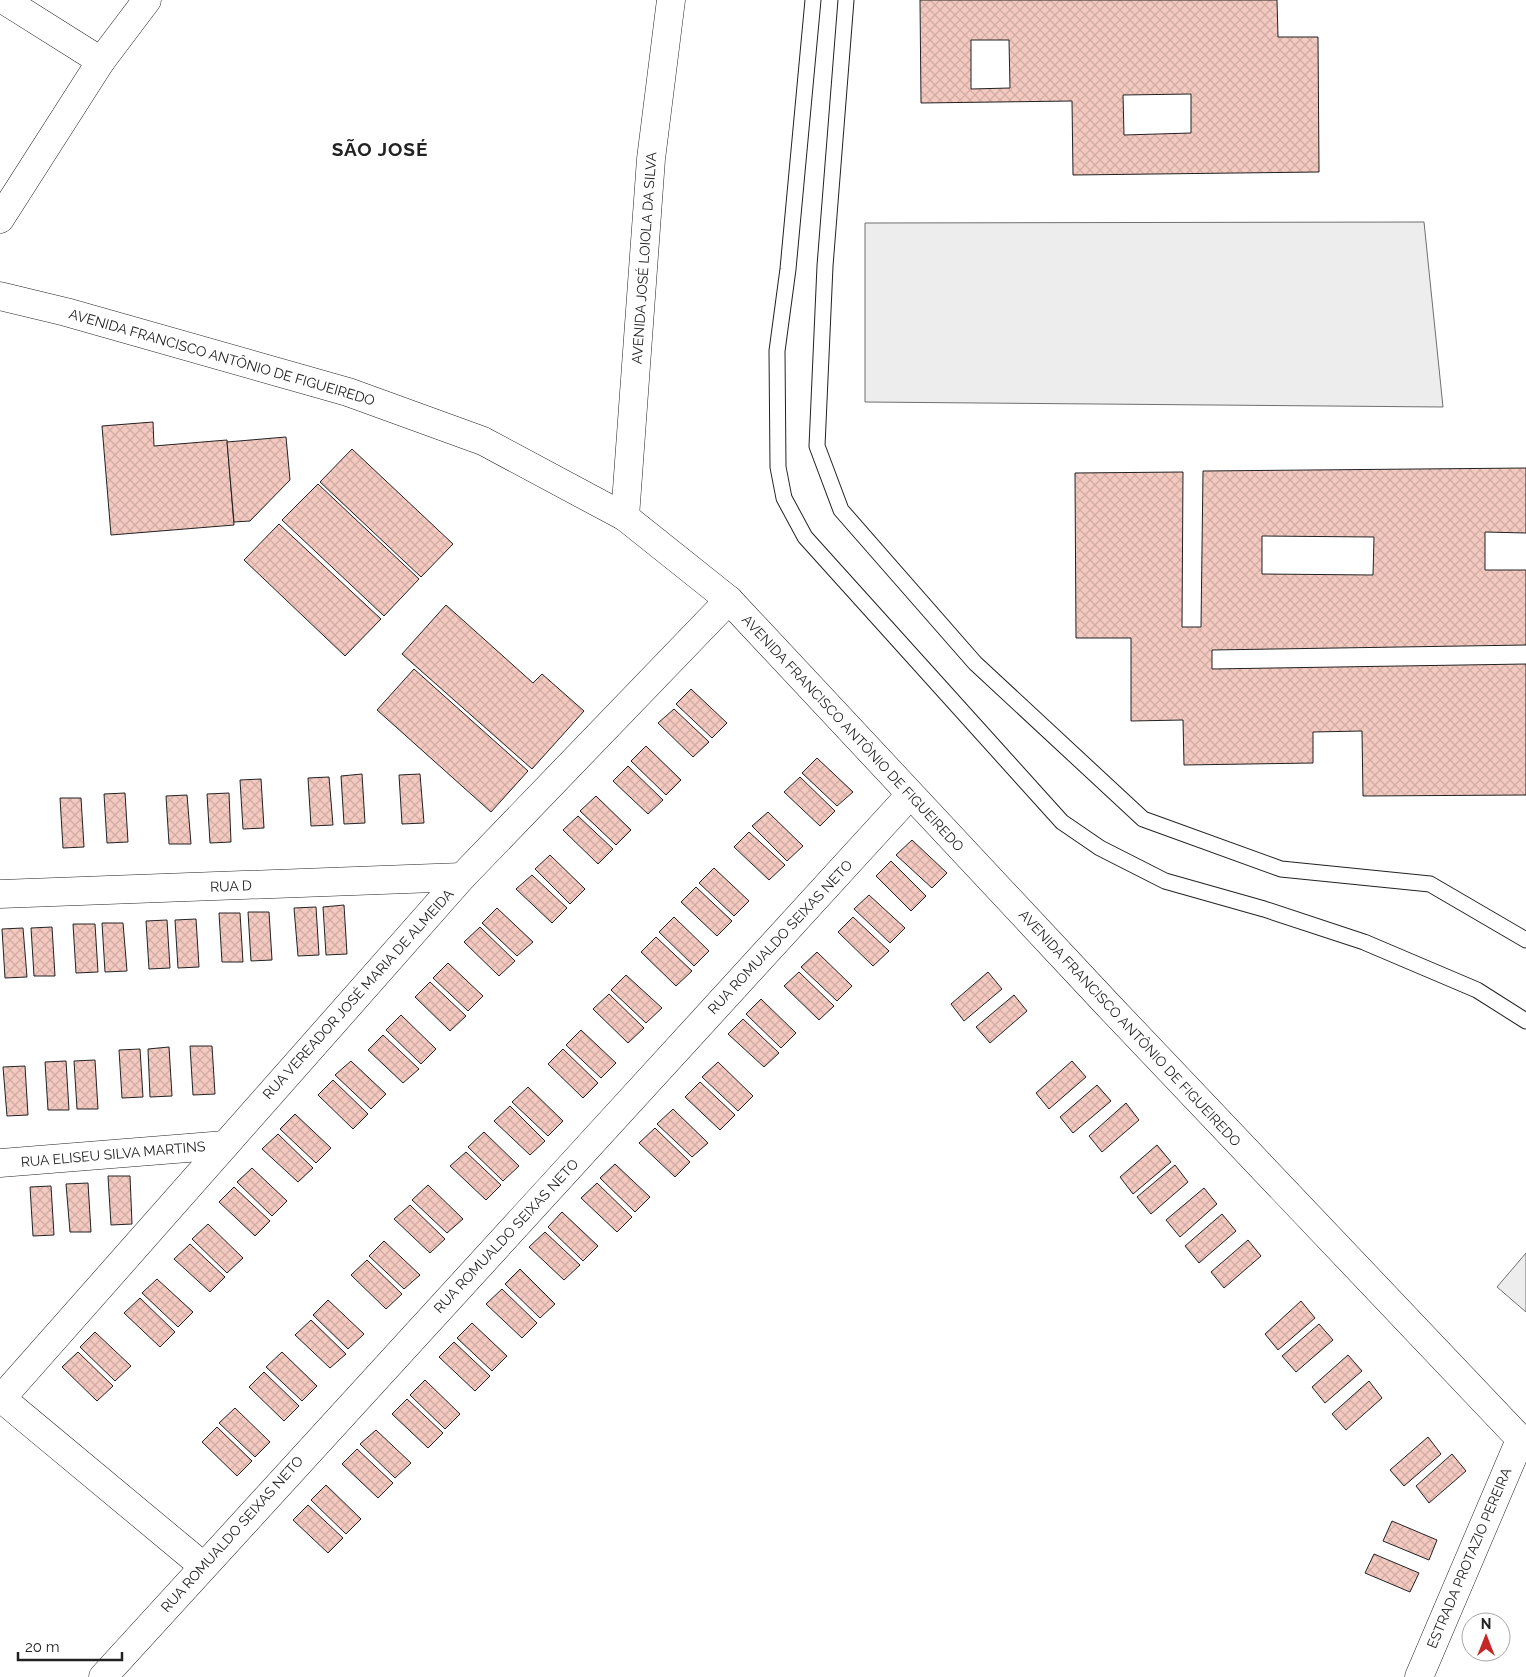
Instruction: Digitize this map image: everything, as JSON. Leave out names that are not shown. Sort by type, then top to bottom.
[{"type":"street","points":[[4,0],[101,61]]},
{"type":"street","points":[[0,219],[101,61],[146,0]]},
{"type":"street","name":"AVENIDA JOSÉ LOIOLA DA SILVA","points":[[625,517],[651,159],[671,0]]},
{"type":"street","name":"AVENIDA FRANCISCO ANTÔNIO DE FIGUEIREDO","points":[[0,296],[66,312],[348,392],[483,441],[625,517],[729,600],[910,795],[1523,1443]]},
{"type":"street","name":"RUA VEREADOR JOSÉ MARIA DE ALMEIDA","points":[[1,1399],[462,877],[729,600]]},
{"type":"street","name":"RUA ROMUALDO SEIXAS NETO","points":[[103,1677],[202,1566],[910,795]]},
{"type":"street","name":"RUA D","points":[[0,894],[462,877]]},
{"type":"street","name":"RUA ELISEU SILVA MARTINS","points":[[0,1163],[225,1145]]},
{"type":"street","points":[[1,1399],[202,1566]]},
{"type":"street","name":"ESTRADA PROTAZIO PEREIRA","points":[[1419,1677],[1523,1443]]},
{"type":"lane","points":[[814,0],[788,269],[777,352],[778,466],[784,498],[805,537],[1062,822],[1100,848],[1164,881],[1364,942],[1477,990],[1526,1021]]},
{"type":"lane","points":[[846,0],[825,266],[817,446],[841,510],[974,663],[1143,819],[1281,869],[1430,884],[1526,940]]},
{"type":"shaded area","points":[[1424,222],[1443,407],[865,402],[865,223]]},
{"type":"shaded area","points":[[1526,1253],[1526,1312],[1497,1287]]},
{"type":"building","points":[[920,0],[1277,0],[1278,37],[1318,37],[1319,172],[1073,175],[1072,101],[921,103]],"holes":[[[971,40],[1009,40],[1010,88],[971,89]],[[1191,94],[1191,133],[1124,135],[1123,95]]]},
{"type":"building","points":[[153,422],[154,446],[227,440],[234,525],[111,535],[102,426]]},
{"type":"building","points":[[286,437],[290,480],[250,521],[234,522],[227,442]]},
{"type":"building","points":[[352,449],[453,544],[421,577],[320,482]]},
{"type":"building","points":[[1526,468],[1526,533],[1485,532],[1485,570],[1526,570],[1526,645],[1212,650],[1212,669],[1526,664],[1526,795],[1363,796],[1362,731],[1313,732],[1313,763],[1184,765],[1183,720],[1131,721],[1131,638],[1076,638],[1075,473],[1183,472],[1182,627],[1201,627],[1203,471]],"holes":[[[1262,536],[1374,537],[1373,575],[1262,574]]]},
{"type":"building","points":[[318,484],[419,579],[384,616],[282,520]]},
{"type":"building","points":[[279,524],[381,619],[345,656],[244,560]]},
{"type":"building","points":[[446,605],[533,683],[542,674],[584,711],[532,769],[402,654]]},
{"type":"building","points":[[414,669],[528,771],[491,812],[377,710]]},
{"type":"building","points":[[691,689],[727,723],[712,738],[676,704]]},
{"type":"building","points":[[674,709],[709,742],[693,757],[658,723]]},
{"type":"building","points":[[646,746],[681,780],[666,795],[631,761]]},
{"type":"building","points":[[817,758],[853,792],[837,806],[802,773]]},
{"type":"building","points":[[628,766],[663,800],[648,814],[613,781]]},
{"type":"building","points":[[362,774],[365,823],[344,824],[341,776]]},
{"type":"building","points":[[420,774],[424,823],[402,824],[399,775]]},
{"type":"building","points":[[329,777],[333,825],[311,826],[308,778]]},
{"type":"building","points":[[800,777],[835,811],[820,826],[784,792]]},
{"type":"building","points":[[261,779],[264,828],[243,829],[240,780]]},
{"type":"building","points":[[125,793],[128,842],[107,843],[104,794]]},
{"type":"building","points":[[229,793],[231,842],[210,843],[207,794]]},
{"type":"building","points":[[187,795],[191,844],[169,844],[166,796]]},
{"type":"building","points":[[596,796],[631,830],[616,845],[580,811]]},
{"type":"building","points":[[60,798],[81,798],[84,847],[63,848]]},
{"type":"building","points":[[768,812],[803,846],[787,861],[752,826]]},
{"type":"building","points":[[578,816],[613,849],[598,864],[563,830]]},
{"type":"building","points":[[749,832],[785,865],[769,880],[734,847]]},
{"type":"building","points":[[912,840],[947,873],[932,888],[896,855]]},
{"type":"building","points":[[550,855],[585,889],[570,904],[535,869]]},
{"type":"building","points":[[891,861],[926,896],[911,911],[876,876]]},
{"type":"building","points":[[714,868],[749,901],[734,916],[699,883]]},
{"type":"building","points":[[532,875],[567,908],[552,923],[516,889]]},
{"type":"building","points":[[696,887],[732,921],[717,936],[681,902]]},
{"type":"building","points":[[869,895],[905,928],[890,943],[854,909]]},
{"type":"building","points":[[344,905],[347,954],[326,955],[323,907]]},
{"type":"building","points":[[316,907],[319,955],[298,956],[294,908]]},
{"type":"building","points":[[497,908],[533,942],[517,956],[482,923]]},
{"type":"building","points":[[248,912],[269,912],[272,960],[251,961]]},
{"type":"building","points":[[219,913],[240,913],[243,962],[222,962]]},
{"type":"building","points":[[674,917],[709,951],[694,966],[659,932]]},
{"type":"building","points":[[853,917],[889,951],[873,966],[838,932]]},
{"type":"building","points":[[196,919],[199,967],[178,968],[175,920]]},
{"type":"building","points":[[167,920],[170,968],[149,969],[146,921]]},
{"type":"building","points":[[102,923],[123,923],[127,971],[105,972]]},
{"type":"building","points":[[73,924],[95,924],[98,972],[76,973]]},
{"type":"building","points":[[52,927],[55,976],[34,976],[31,928]]},
{"type":"building","points":[[480,927],[515,961],[499,976],[464,942]]},
{"type":"building","points":[[23,928],[27,977],[5,978],[2,929]]},
{"type":"building","points":[[656,937],[692,971],[676,986],[641,952]]},
{"type":"building","points":[[817,952],[852,986],[837,1001],[801,967]]},
{"type":"building","points":[[448,963],[483,996],[468,1011],[433,978]]},
{"type":"building","points":[[799,972],[834,1006],[819,1020],[784,986]]},
{"type":"building","points":[[988,972],[1002,989],[964,1021],[951,1004]]},
{"type":"building","points":[[626,975],[662,1008],[646,1023],[611,990]]},
{"type":"building","points":[[430,982],[466,1016],[450,1031],[415,997]]},
{"type":"building","points":[[609,994],[644,1028],[628,1043],[593,1009]]},
{"type":"building","points":[[1014,995],[1027,1011],[990,1043],[976,1027]]},
{"type":"building","points":[[761,999],[796,1033],[781,1048],[746,1014]]},
{"type":"building","points":[[401,1015],[436,1049],[421,1064],[386,1030]]},
{"type":"building","points":[[743,1019],[779,1053],[764,1067],[728,1034]]},
{"type":"building","points":[[581,1030],[616,1063],[601,1078],[566,1045]]},
{"type":"building","points":[[383,1035],[419,1069],[403,1083],[368,1050]]},
{"type":"building","points":[[190,1046],[212,1046],[215,1094],[193,1095]]},
{"type":"building","points":[[169,1047],[172,1096],[150,1097],[148,1049]]},
{"type":"building","points":[[140,1049],[143,1097],[122,1098],[119,1050]]},
{"type":"building","points":[[563,1049],[598,1083],[583,1098],[548,1064]]},
{"type":"building","points":[[95,1060],[98,1109],[77,1109],[74,1061]]},
{"type":"building","points":[[66,1061],[69,1110],[48,1110],[45,1062]]},
{"type":"building","points":[[351,1061],[386,1094],[371,1109],[335,1075]]},
{"type":"building","points":[[1072,1061],[1086,1077],[1049,1109],[1036,1093]]},
{"type":"building","points":[[718,1062],[753,1096],[738,1111],[702,1077]]},
{"type":"building","points":[[25,1066],[28,1115],[7,1116],[3,1067]]},
{"type":"building","points":[[333,1080],[368,1114],[353,1129],[318,1095]]},
{"type":"building","points":[[700,1082],[735,1115],[720,1130],[685,1097]]},
{"type":"building","points":[[1097,1085],[1111,1101],[1073,1133],[1060,1117]]},
{"type":"building","points":[[528,1087],[563,1121],[548,1136],[512,1102]]},
{"type":"building","points":[[1126,1103],[1139,1120],[1102,1152],[1089,1136]]},
{"type":"building","points":[[510,1106],[545,1141],[530,1155],[494,1121]]},
{"type":"building","points":[[673,1109],[708,1143],[692,1157],[657,1124]]},
{"type":"building","points":[[295,1114],[331,1148],[316,1163],[280,1129]]},
{"type":"building","points":[[655,1128],[690,1162],[675,1177],[639,1143]]},
{"type":"building","points":[[484,1132],[519,1166],[503,1181],[468,1147]]},
{"type":"building","points":[[278,1134],[313,1168],[298,1182],[262,1149]]},
{"type":"building","points":[[1157,1145],[1171,1162],[1133,1194],[1120,1177]]},
{"type":"building","points":[[466,1152],[501,1185],[486,1200],[450,1166]]},
{"type":"building","points":[[615,1164],[650,1197],[635,1212],[600,1178]]},
{"type":"building","points":[[1175,1165],[1188,1182],[1151,1214],[1137,1197]]},
{"type":"building","points":[[252,1168],[287,1201],[272,1216],[237,1182]]},
{"type":"building","points":[[108,1176],[130,1176],[132,1224],[111,1225]]},
{"type":"building","points":[[88,1183],[91,1232],[70,1232],[66,1184]]},
{"type":"building","points":[[597,1183],[632,1217],[617,1232],[581,1198]]},
{"type":"building","points":[[428,1185],[463,1219],[447,1233],[412,1200]]},
{"type":"building","points":[[51,1186],[54,1235],[33,1236],[30,1187]]},
{"type":"building","points":[[234,1187],[270,1221],[255,1236],[219,1202]]},
{"type":"building","points":[[1204,1188],[1217,1204],[1180,1237],[1166,1220]]},
{"type":"building","points":[[410,1205],[445,1239],[430,1253],[394,1219]]},
{"type":"building","points":[[562,1212],[598,1246],[583,1261],[548,1227]]},
{"type":"building","points":[[1222,1214],[1236,1231],[1199,1263],[1185,1246]]},
{"type":"building","points":[[208,1224],[243,1258],[227,1273],[192,1239]]},
{"type":"building","points":[[545,1232],[580,1265],[564,1280],[529,1247]]},
{"type":"building","points":[[1248,1240],[1261,1256],[1224,1288],[1211,1272]]},
{"type":"building","points":[[384,1241],[420,1275],[404,1289],[369,1256]]},
{"type":"building","points":[[190,1244],[225,1277],[210,1292],[174,1259]]},
{"type":"building","points":[[367,1260],[402,1294],[386,1309],[351,1275]]},
{"type":"building","points":[[520,1269],[555,1304],[540,1318],[505,1284]]},
{"type":"building","points":[[157,1279],[193,1312],[178,1327],[142,1293]]},
{"type":"building","points":[[502,1289],[537,1323],[522,1338],[486,1304]]},
{"type":"building","points":[[140,1298],[175,1332],[160,1347],[124,1313]]},
{"type":"building","points":[[328,1300],[364,1334],[348,1349],[313,1315]]},
{"type":"building","points":[[1301,1301],[1315,1318],[1278,1350],[1265,1334]]},
{"type":"building","points":[[311,1320],[346,1354],[330,1368],[295,1335]]},
{"type":"building","points":[[472,1323],[507,1356],[492,1371],[457,1338]]},
{"type":"building","points":[[1319,1324],[1333,1340],[1296,1372],[1282,1356]]},
{"type":"building","points":[[95,1332],[131,1366],[115,1381],[80,1347]]},
{"type":"building","points":[[454,1342],[490,1376],[475,1391],[439,1357]]},
{"type":"building","points":[[78,1352],[113,1386],[97,1401],[62,1367]]},
{"type":"building","points":[[282,1352],[317,1386],[302,1401],[266,1367]]},
{"type":"building","points":[[1348,1355],[1362,1371],[1325,1403],[1312,1387]]},
{"type":"building","points":[[264,1372],[299,1406],[284,1421],[249,1387]]},
{"type":"building","points":[[425,1380],[460,1414],[445,1429],[410,1395]]},
{"type":"building","points":[[1369,1381],[1382,1398],[1346,1430],[1332,1414]]},
{"type":"building","points":[[407,1399],[443,1433],[428,1448],[392,1414]]},
{"type":"building","points":[[235,1408],[270,1442],[255,1457],[219,1423]]},
{"type":"building","points":[[217,1427],[252,1461],[237,1476],[202,1442]]},
{"type":"building","points":[[376,1430],[411,1463],[395,1478],[360,1444]]},
{"type":"building","points":[[1428,1437],[1441,1454],[1404,1486],[1390,1470]]},
{"type":"building","points":[[357,1449],[393,1483],[378,1498],[342,1464]]},
{"type":"building","points":[[1452,1454],[1466,1471],[1429,1503],[1416,1486]]},
{"type":"building","points":[[326,1485],[361,1519],[346,1534],[311,1500]]},
{"type":"building","points":[[308,1505],[343,1538],[328,1553],[293,1520]]},
{"type":"building","points":[[1392,1521],[1437,1540],[1429,1560],[1383,1541]]},
{"type":"building","points":[[1374,1554],[1419,1573],[1410,1592],[1365,1573]]},
{"type":"district","name":"SÃO JOSÉ","points":[[380,149]]}]
